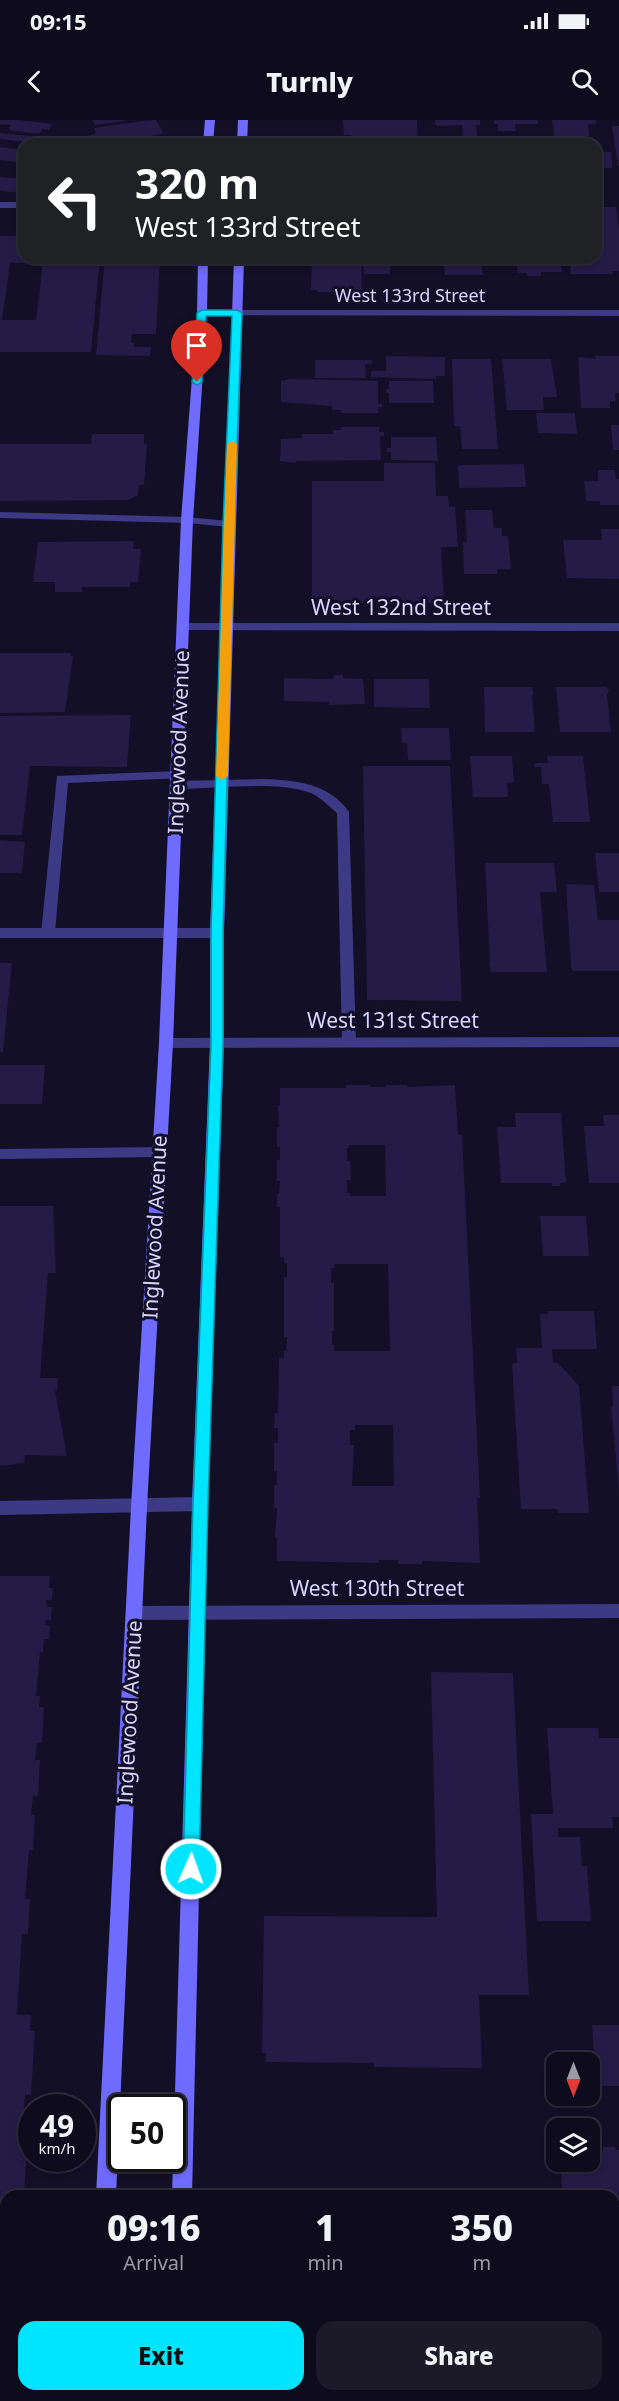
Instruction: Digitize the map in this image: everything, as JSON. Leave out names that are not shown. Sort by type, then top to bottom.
[{"type":"main road","points":[[208,138],[210,120]]},
{"type":"main road","points":[[242,138],[243,120]]},
{"type":"main road","name":"Inglewood Avenue","points":[[106,2190],[139,1507],[166,1043],[187,520],[202,313],[203,264]]},
{"type":"main road","name":"Inglewood Avenue","points":[[182,2190],[200,1504],[217,1043],[217,933],[239,264]]},
{"type":"street","points":[[0,205],[18,205]]},
{"type":"street","name":"West 133rd Street","points":[[202,313],[619,313]]},
{"type":"street","points":[[0,515],[187,520],[229,524]]},
{"type":"street","name":"West 132nd Street","points":[[184,627],[619,627]]},
{"type":"street","points":[[48,933],[62,779],[178,780],[222,785],[287,785],[311,788],[328,797],[343,812],[349,1042]]},
{"type":"street","points":[[0,933],[217,933]]},
{"type":"street","name":"West 131st Street","points":[[166,1043],[619,1042]]},
{"type":"street","points":[[0,1154],[160,1152]]},
{"type":"street","points":[[0,1508],[200,1504]]},
{"type":"street","name":"West 130th Street","points":[[135,1613],[619,1611]]},
{"type":"building","points":[[0,120],[52,124],[49,130],[42,129],[39,134],[8,130],[11,125],[0,124]]},
{"type":"building","points":[[92,120],[124,120],[124,121],[95,125]]},
{"type":"building","points":[[156,120],[164,134],[138,138],[89,138],[88,136],[96,133],[94,128]]},
{"type":"building","points":[[343,120],[417,120],[418,138],[343,138],[351,137],[351,135],[344,135]]},
{"type":"building","points":[[435,120],[480,120],[480,125],[476,125],[477,137],[463,137],[462,125],[439,126],[435,125]]},
{"type":"building","points":[[494,120],[538,120],[538,124],[515,124],[516,131],[498,131],[498,124],[494,124]]},
{"type":"building","points":[[552,120],[596,120],[596,124],[588,124],[589,136],[554,136]]},
{"type":"building","points":[[612,126],[619,126],[619,166],[618,166]]},
{"type":"building","points":[[0,133],[50,138],[18,138],[18,141],[0,139]]},
{"type":"building","points":[[518,137],[550,137],[550,138]]},
{"type":"building","points":[[0,147],[18,149],[18,162],[0,160]]},
{"type":"building","points":[[602,152],[611,152],[612,168],[602,168]]},
{"type":"building","points":[[0,177],[18,178],[18,192],[0,191]]},
{"type":"building","points":[[602,207],[616,207],[619,230],[619,271],[612,271],[613,274],[571,274],[570,264],[602,264]]},
{"type":"building","points":[[0,236],[18,236],[18,263],[10,263],[2,320],[36,320],[43,264],[99,264],[91,352],[0,352]]},
{"type":"building","points":[[104,264],[160,264],[156,334],[132,334],[131,343],[134,343],[134,347],[151,347],[150,356],[96,355]]},
{"type":"building","points":[[312,264],[361,264],[362,292],[311,290]]},
{"type":"building","points":[[363,264],[391,264],[390,274],[364,274]]},
{"type":"building","points":[[444,264],[482,264],[483,275],[445,275]]},
{"type":"building","points":[[517,264],[561,264],[562,272],[541,272],[541,276],[527,276],[527,273],[518,273]]},
{"type":"building","points":[[386,356],[445,357],[445,376],[436,376],[436,379],[371,377],[371,371],[386,371]]},
{"type":"building","points":[[595,356],[619,356],[619,393],[615,393],[616,401],[610,401],[610,408],[581,408],[578,359],[579,357],[596,359]]},
{"type":"building","points":[[452,359],[491,359],[498,449],[462,449],[460,426],[454,426]]},
{"type":"building","points":[[502,359],[551,359],[557,397],[543,397],[544,410],[507,410]]},
{"type":"building","points":[[315,360],[372,360],[372,364],[365,364],[366,378],[315,378]]},
{"type":"building","points":[[290,379],[378,381],[378,404],[382,404],[382,407],[379,407],[378,413],[341,413],[341,410],[332,410],[332,406],[281,402],[281,381]]},
{"type":"building","points":[[389,381],[433,381],[434,403],[389,403],[389,393],[386,393],[386,389],[389,389]]},
{"type":"building","points":[[536,413],[575,413],[577,434],[538,433]]},
{"type":"building","points":[[611,425],[619,425],[619,450],[613,450]]},
{"type":"building","points":[[341,427],[379,427],[379,432],[384,432],[384,436],[380,436],[381,460],[296,461],[296,463],[280,461],[281,439],[302,438],[302,434],[333,434],[333,430],[341,430]]},
{"type":"building","points":[[92,434],[144,434],[144,444],[147,444],[144,485],[139,485],[138,495],[129,500],[0,501],[0,444],[91,444]]},
{"type":"building","points":[[391,437],[436,437],[438,461],[391,460],[391,452],[386,452],[387,448],[391,448]]},
{"type":"building","points":[[384,463],[435,463],[436,496],[448,496],[449,507],[455,507],[458,547],[441,547],[444,603],[312,603],[312,481],[384,481]]},
{"type":"building","points":[[524,464],[526,487],[459,488],[458,465]]},
{"type":"building","points":[[598,470],[615,470],[616,479],[619,479],[619,505],[600,505],[600,501],[586,501],[584,481],[598,481]]},
{"type":"building","points":[[465,510],[492,510],[494,528],[502,528],[502,536],[508,536],[511,569],[497,569],[497,574],[464,574],[463,542],[467,542]]},
{"type":"building","points":[[601,529],[619,529],[619,579],[567,578],[563,540],[602,540]]},
{"type":"building","points":[[134,541],[133,549],[141,549],[138,582],[130,582],[130,587],[82,587],[82,592],[55,592],[55,582],[33,582],[38,542]]},
{"type":"building","points":[[0,653],[71,653],[70,656],[73,656],[65,712],[0,713]]},
{"type":"building","points":[[334,675],[363,679],[365,704],[329,705],[329,702],[284,701],[284,678],[333,679]]},
{"type":"building","points":[[374,679],[429,679],[430,708],[374,707]]},
{"type":"building","points":[[484,687],[532,687],[535,732],[485,732]]},
{"type":"building","points":[[556,687],[606,687],[609,690],[607,695],[611,732],[560,732]]},
{"type":"building","points":[[131,715],[127,767],[30,766],[22,835],[0,835],[0,716]]},
{"type":"building","points":[[401,728],[449,728],[451,760],[408,760],[407,743],[402,743]]},
{"type":"building","points":[[470,756],[512,756],[514,783],[507,783],[508,797],[473,797]]},
{"type":"building","points":[[547,756],[583,756],[590,822],[553,822],[549,784],[542,784],[541,767],[535,767],[535,763],[548,763]]},
{"type":"building","points":[[363,766],[450,766],[462,1001],[367,1000]]},
{"type":"building","points":[[0,840],[25,842],[22,873],[0,873]]},
{"type":"building","points":[[595,853],[619,853],[619,892],[599,892]]},
{"type":"building","points":[[485,863],[554,863],[557,892],[540,892],[547,972],[491,972]]},
{"type":"building","points":[[566,884],[594,885],[598,920],[619,920],[619,971],[573,971],[571,968]]},
{"type":"building","points":[[0,963],[12,963],[3,1052],[0,1052]]},
{"type":"building","points":[[0,1065],[45,1065],[42,1104],[0,1104]]},
{"type":"building","points":[[346,1085],[386,1087],[386,1085],[407,1085],[407,1087],[455,1085],[458,1135],[462,1135],[480,1498],[477,1498],[480,1563],[422,1561],[422,1564],[398,1564],[398,1560],[379,1560],[379,1563],[277,1561],[277,1538],[275,1538],[277,1508],[274,1508],[274,1485],[277,1485],[277,1471],[274,1471],[274,1443],[278,1443],[278,1428],[274,1428],[275,1413],[278,1413],[279,1358],[284,1358],[287,1337],[284,1337],[284,1277],[287,1277],[287,1263],[284,1263],[284,1257],[280,1257],[280,1207],[277,1207],[280,1181],[277,1181],[277,1160],[280,1160],[280,1147],[277,1147],[277,1127],[279,1127],[280,1088],[346,1088]],"holes":[[[349,1145],[385,1145],[386,1196],[350,1196],[350,1193],[347,1193],[347,1180],[351,1180],[350,1161],[347,1161]],[[334,1264],[388,1264],[390,1351],[334,1351],[334,1345],[332,1345],[334,1283],[331,1283],[331,1268],[335,1268]],[[355,1425],[393,1425],[394,1486],[352,1486],[354,1445],[350,1445],[350,1430],[355,1430]]]},
{"type":"building","points":[[515,1113],[561,1113],[566,1183],[552,1186],[552,1183],[501,1183],[497,1127],[516,1127]]},
{"type":"building","points":[[603,1115],[619,1115],[619,1183],[589,1183],[584,1126],[604,1126]]},
{"type":"building","points":[[0,1206],[53,1206],[56,1273],[48,1273],[40,1378],[58,1378],[57,1391],[55,1391],[67,1456],[25,1455],[24,1463],[0,1466]]},
{"type":"building","points":[[540,1216],[586,1216],[589,1256],[543,1256]]},
{"type":"building","points":[[548,1311],[594,1311],[597,1349],[552,1349],[553,1363],[558,1363],[579,1386],[589,1513],[558,1513],[557,1509],[521,1509],[512,1364],[517,1363],[516,1348],[542,1348],[540,1314],[548,1314]]},
{"type":"building","points":[[612,1386],[619,1386],[619,1490],[611,1407],[613,1407]]},
{"type":"building","points":[[0,1576],[50,1576],[49,1588],[53,1588],[52,1600],[46,1600],[47,1607],[52,1607],[51,1620],[46,1620],[45,1625],[50,1625],[49,1639],[44,1639],[43,1652],[40,1652],[36,1696],[40,1696],[39,1707],[44,1707],[42,1743],[37,1743],[35,1760],[40,1760],[38,1796],[33,1796],[31,1815],[35,1815],[33,1850],[29,1850],[25,1899],[30,1899],[28,1934],[22,1934],[17,2015],[31,2015],[30,2031],[35,2031],[31,2094],[18,2094],[18,2172],[25,2172],[24,2190],[0,2190]]},
{"type":"building","points":[[431,1672],[513,1673],[529,1995],[479,1995],[482,2068],[374,2067],[374,2063],[266,2062],[266,2053],[262,2053],[264,1916],[437,1917]]},
{"type":"building","points":[[547,1728],[598,1728],[599,1738],[619,1738],[619,1817],[612,1817],[613,1828],[558,1828],[558,1837],[580,1837],[582,1866],[587,1866],[591,1921],[537,1921],[531,1814],[553,1814]]},
{"type":"building","points":[[592,2025],[619,2025],[619,2086],[600,2086],[600,2052],[594,2052]]},
{"type":"building","points":[[603,2147],[615,2147],[619,2150],[619,2190],[562,2190],[561,2172],[600,2172],[600,2151],[603,2151]]},
{"type":"slow traffic","points":[[222,776],[232,444]]},
{"type":"route","points":[[191,1869],[237,313],[202,313],[197,382]]}]
